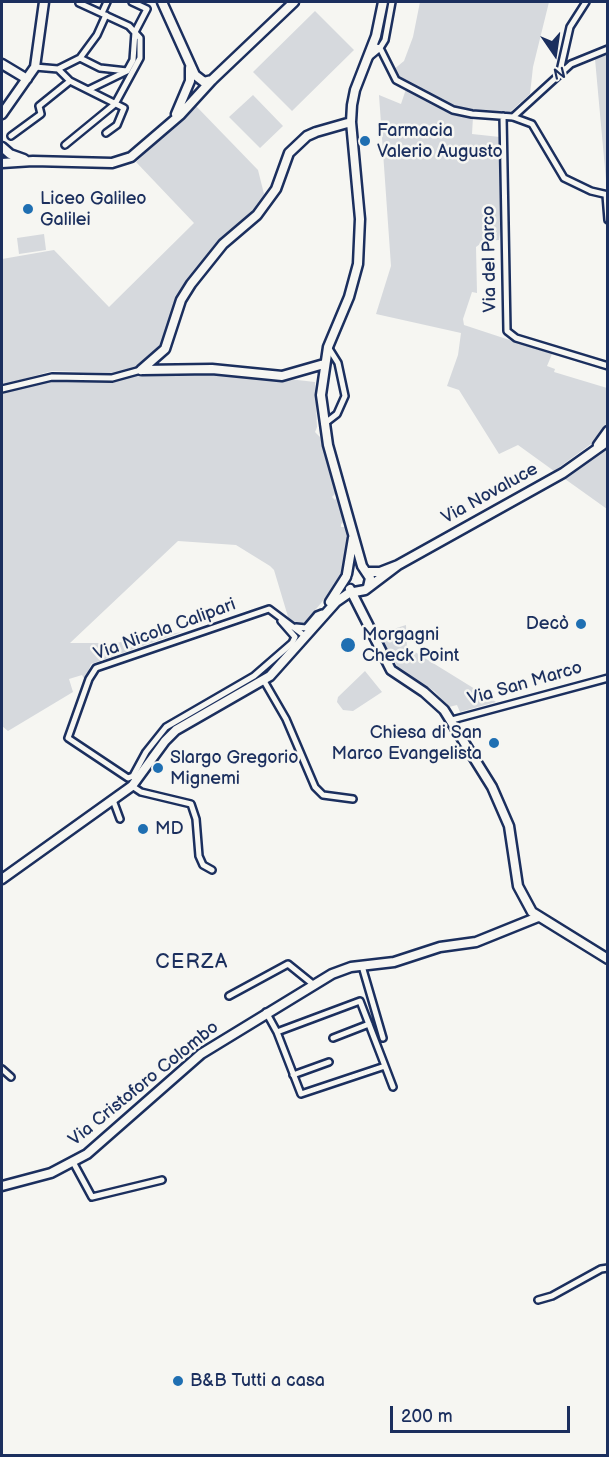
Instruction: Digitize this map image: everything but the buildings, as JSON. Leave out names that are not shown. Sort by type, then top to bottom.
[{"type":"main road","points":[[2,114],[35,67],[44,2]]},
{"type":"main road","points":[[162,2],[190,64],[201,81],[212,80]]},
{"type":"main road","points":[[2,163],[33,160],[117,163],[136,154],[208,87],[283,5],[294,2]]},
{"type":"main road","points":[[368,621],[365,603],[370,578],[353,531],[324,424],[321,395],[328,347],[350,297],[361,242],[351,122],[355,90],[366,59],[376,47],[383,2]]},
{"type":"main road","points":[[2,64],[27,79]]},
{"type":"main road","points":[[164,128],[180,108],[190,81],[190,64]]},
{"type":"main road","points":[[141,370],[165,349],[181,300],[191,284],[223,244],[256,215],[276,189],[290,153],[307,136],[351,122]]},
{"type":"main road","points":[[2,147],[14,156],[33,160]]},
{"type":"main road","points":[[141,370],[213,369],[282,376],[324,364]]},
{"type":"main road","points":[[596,448],[608,431]]},
{"type":"main road","points":[[596,448],[608,441]]},
{"type":"main road","name":"Via Novaluce","points":[[398,565],[563,473],[596,448]]},
{"type":"main road","points":[[353,531],[353,554],[347,576],[359,604],[391,670],[434,699],[453,720],[503,810],[509,826],[518,886],[528,907],[538,917],[608,959]]},
{"type":"main road","points":[[318,622],[347,576],[355,569],[380,573],[398,565]]},
{"type":"main road","points":[[2,879],[113,800],[134,781],[176,730],[264,681],[294,645],[306,636],[336,602],[353,591],[367,588],[398,565]]},
{"type":"main road","points":[[336,602],[359,604]]},
{"type":"main road","name":"Via Cristoforo Colombo","points":[[2,1186],[35,1178],[73,1162],[100,1144],[201,1054],[266,1012],[342,970],[394,962],[429,950],[476,942],[538,917]]},
{"type":"street","points":[[35,67],[58,69],[80,58],[97,35],[107,2]]},
{"type":"street","points":[[65,145],[115,104],[129,73],[134,54],[135,32],[147,9],[132,2]]},
{"type":"street","points":[[392,2],[388,28],[376,47],[394,77],[458,112],[513,117],[532,124],[560,172],[569,182],[607,195],[608,220]]},
{"type":"street","points":[[560,73],[570,27],[586,2]]},
{"type":"street","points":[[79,3],[129,26],[135,32]]},
{"type":"street","points":[[513,117],[560,73],[582,58],[608,49]]},
{"type":"street","points":[[80,58],[100,68],[129,73]]},
{"type":"street","points":[[58,69],[70,81],[124,108],[117,125],[106,134]]},
{"type":"street","points":[[90,89],[129,73]]},
{"type":"street","points":[[11,136],[41,114],[39,106],[70,81]]},
{"type":"street","name":"Via del Parco","points":[[503,116],[507,331],[516,338],[608,366]]},
{"type":"street","points":[[324,424],[337,414],[345,396],[338,363],[328,347]]},
{"type":"street","points":[[2,389],[52,376],[111,378],[141,370]]},
{"type":"street","name":"Via Nicola Calipari","points":[[134,781],[68,738],[93,670],[269,609],[278,617]]},
{"type":"street","points":[[288,624],[304,629],[317,615],[322,613]]},
{"type":"street","points":[[278,617],[306,636]]},
{"type":"street","points":[[212,870],[204,865],[199,855],[197,826],[191,804],[141,792],[134,781],[146,752],[166,727],[254,676],[294,645],[295,637],[278,617]]},
{"type":"street","name":"Via San Marco","points":[[453,720],[607,678]]},
{"type":"street","points":[[264,681],[286,718],[315,787],[323,795],[353,799]]},
{"type":"street","points":[[113,800],[120,819]]},
{"type":"street","points":[[229,996],[288,964],[314,985]]},
{"type":"street","points":[[362,966],[383,1038]]},
{"type":"street","points":[[277,1032],[360,1001],[393,1087]]},
{"type":"street","points":[[266,1012],[277,1032],[299,1093],[304,1094],[385,1066]]},
{"type":"street","points":[[333,1038],[369,1024]]},
{"type":"street","points":[[293,1076],[329,1062]]},
{"type":"street","points":[[2,1069],[11,1077]]},
{"type":"street","points":[[73,1162],[92,1197],[162,1180]]},
{"type":"street","points":[[538,1300],[552,1296],[601,1269],[608,1268]]},
{"type":"shaded area","points":[[420,2],[549,2],[533,67],[530,94],[510,112],[464,110],[398,78],[393,70],[404,61],[413,37]]},
{"type":"shaded area","points":[[315,11],[354,50],[292,111],[253,72]]},
{"type":"shaded area","points":[[608,55],[607,191],[595,59]]},
{"type":"shaded area","points":[[406,89],[456,114],[473,117],[472,134],[500,137],[502,217],[499,240],[484,241],[476,247],[477,293],[472,292],[463,319],[464,325],[552,354],[547,366],[555,369],[554,372],[607,388],[607,427],[598,439],[554,471],[518,445],[499,454],[459,390],[447,386],[458,355],[461,333],[376,314],[391,266],[379,95],[401,104]]},
{"type":"shaded area","points":[[253,95],[283,126],[260,148],[229,117]]},
{"type":"shaded area","points":[[196,106],[258,170],[264,194],[248,217],[212,248],[177,296],[161,351],[146,363],[118,373],[52,371],[2,385],[2,259],[54,250],[109,307],[194,223],[136,162]]},
{"type":"shaded area","points":[[44,234],[46,250],[19,254],[17,238]]},
{"type":"shaded area","points":[[227,372],[315,382],[317,427],[315,432],[320,437],[336,493],[332,497],[335,500],[337,497],[344,522],[341,527],[346,527],[348,543],[341,579],[302,626],[289,620],[274,570],[270,566],[236,545],[178,541],[70,643],[103,645],[182,632],[91,664],[85,680],[82,675],[69,679],[73,692],[8,731],[2,726],[2,392],[37,382],[65,379],[102,381],[124,379],[143,373]]},
{"type":"shaded area","points":[[607,444],[607,509],[565,479]]},
{"type":"shaded area","points":[[406,625],[407,647],[496,702],[460,712],[457,705],[449,707],[434,691],[399,669],[378,634]]},
{"type":"shaded area","points":[[365,671],[382,692],[353,711],[343,710],[337,702],[338,697]]},
{"type":"place","name":"Farmacia Valerio Augusto","points":[[365,141]]},
{"type":"place","name":"Liceo Galileo Galilei","points":[[28,209]]},
{"type":"place","name":"Decò","points":[[581,624]]},
{"type":"place","name":"Morgagni Check Point","points":[[348,645]]},
{"type":"place","name":"Chiesa di San Marco Evangelista","points":[[494,743]]},
{"type":"place","name":"Slargo Gregorio Mignemi","points":[[158,768]]},
{"type":"place","name":"MD","points":[[143,829]]},
{"type":"place","name":"B&B Tutti a casa","points":[[178,1381]]},
{"type":"district","name":"CERZA","points":[[192,963]]}]
